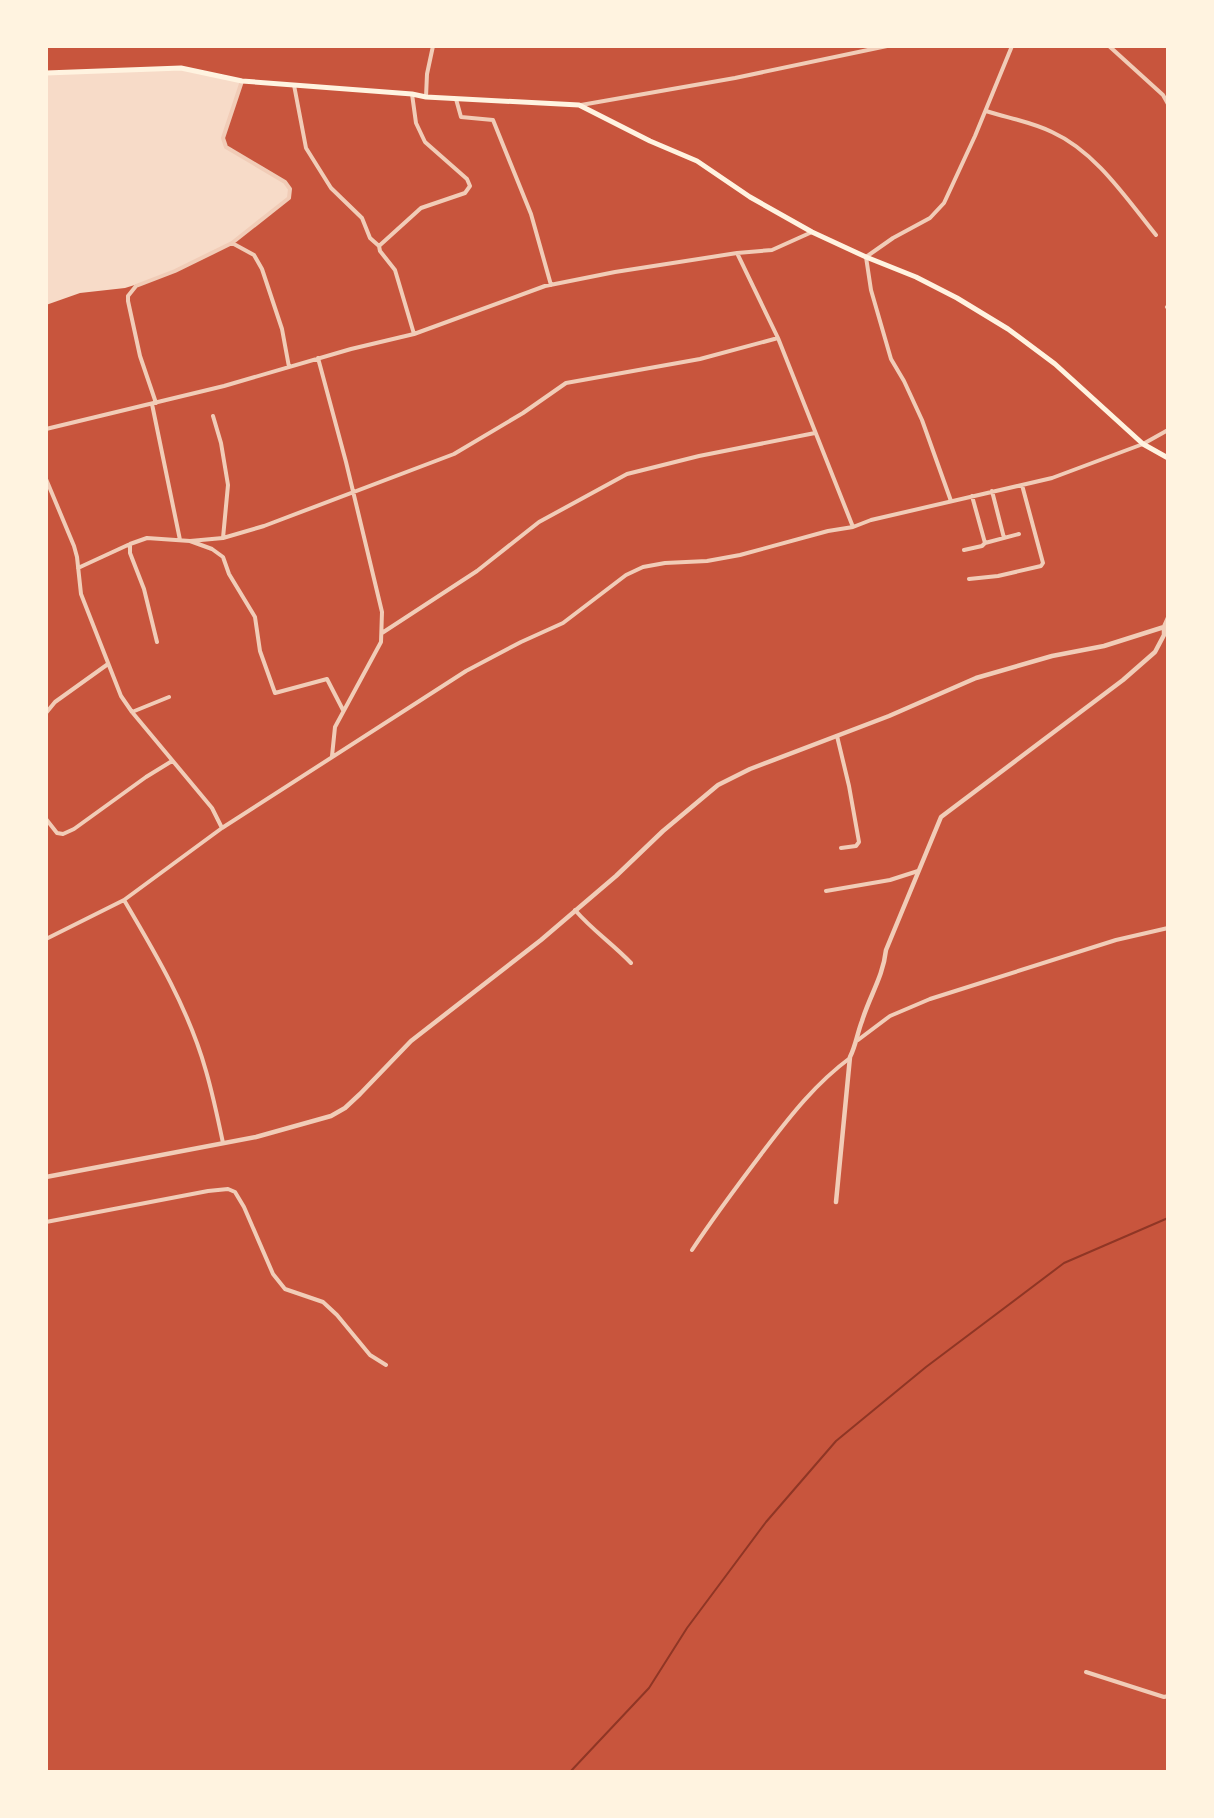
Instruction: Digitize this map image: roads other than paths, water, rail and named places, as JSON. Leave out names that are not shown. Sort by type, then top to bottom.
[{"type":"main road","points":[[46,73],[181,68],[242,81],[426,97],[579,105],[650,141],[697,160],[750,197],[812,232],[916,277],[957,298],[1008,329],[1055,364],[1143,444],[1167,458]]},
{"type":"street","points":[[426,97],[427,74],[433,46]]},
{"type":"street","points":[[579,105],[735,78],[887,46]]},
{"type":"street","points":[[951,501],[922,420],[891,359],[871,290],[866,257],[937,212],[961,169],[1012,46]]},
{"type":"street","points":[[1109,46],[1163,95],[1167,104]]},
{"type":"street","points":[[180,540],[154,403],[140,356],[128,296],[136,286],[175,271],[232,243],[289,198],[290,189],[285,182],[226,147],[223,138],[242,81]]},
{"type":"street","points":[[294,85],[306,148],[331,188],[362,218],[370,238],[379,246],[380,251],[395,270],[414,334]]},
{"type":"street","points":[[379,246],[421,208],[465,193],[470,186],[467,179],[425,142],[416,123],[412,94]]},
{"type":"street","points":[[456,99],[461,117],[494,120],[531,214],[551,285]]},
{"type":"street","points":[[986,111],[1050,130],[1079,149],[1119,188],[1156,235]]},
{"type":"street","points":[[46,429],[224,386],[318,358],[414,334],[551,285],[737,252],[772,250],[812,232]]},
{"type":"street","points":[[232,243],[254,255],[262,269],[282,329],[290,367]]},
{"type":"street","points":[[737,252],[778,338],[853,526]]},
{"type":"street","points":[[78,568],[147,538],[190,541],[223,538],[264,526],[353,493],[454,454],[523,413],[566,383],[700,359],[778,338]]},
{"type":"street","points":[[318,358],[380,603],[382,633],[381,642],[335,727],[332,757]]},
{"type":"street","points":[[213,416],[221,443],[228,485],[223,538]]},
{"type":"street","points":[[46,939],[124,900],[222,828],[466,671],[563,623],[626,575],[643,567],[665,563],[707,561],[740,555],[871,520],[1052,478],[1143,444],[1167,430]]},
{"type":"street","points":[[382,633],[477,571],[539,522],[627,474],[699,456],[815,433]]},
{"type":"street","points":[[46,479],[74,546],[81,594],[116,687],[132,712],[212,808],[222,828]]},
{"type":"street","points":[[969,579],[998,576],[1041,566],[1043,563],[1022,485]]},
{"type":"street","points":[[992,491],[1004,538]]},
{"type":"street","points":[[972,496],[985,543]]},
{"type":"street","points":[[964,550],[1019,534]]},
{"type":"street","points":[[190,541],[212,549],[223,557],[229,574],[255,617],[260,651],[275,693],[327,679],[343,710]]},
{"type":"street","points":[[130,544],[130,553],[144,589],[157,642]]},
{"type":"street","points":[[836,1202],[850,1057],[858,1040],[861,1023],[884,968],[886,950],[941,817],[1123,680],[1155,652],[1164,635],[1167,618]]},
{"type":"street","points":[[46,1177],[287,1130],[331,1116],[345,1108],[411,1041],[541,940],[718,785],[976,678],[1052,656],[1104,646],[1164,627]]},
{"type":"street","points":[[46,713],[55,702],[108,664]]},
{"type":"street","points":[[132,712],[169,697]]},
{"type":"street","points":[[837,736],[859,842],[856,846],[841,848]]},
{"type":"street","points":[[46,819],[57,833],[63,834],[74,829],[172,761]]},
{"type":"street","points":[[826,891],[890,880],[918,871]]},
{"type":"street","points":[[124,900],[158,958],[184,1012],[206,1070],[223,1143]]},
{"type":"street","points":[[575,910],[587,924],[606,938],[631,963]]},
{"type":"street","points":[[858,1040],[890,1016],[930,999],[1116,940],[1167,928]]},
{"type":"street","points":[[692,1250],[723,1204],[801,1103],[833,1070],[850,1057]]},
{"type":"street","points":[[46,1222],[228,1189],[235,1192],[244,1207],[263,1256],[285,1289],[322,1302],[337,1315],[370,1355],[386,1365]]},
{"type":"street","points":[[1086,1672],[1164,1697],[1167,1696]]},
{"type":"waterway","points":[[570,1772],[649,1688],[687,1628],[766,1522],[836,1441],[926,1367],[1064,1263],[1168,1218]]}]
